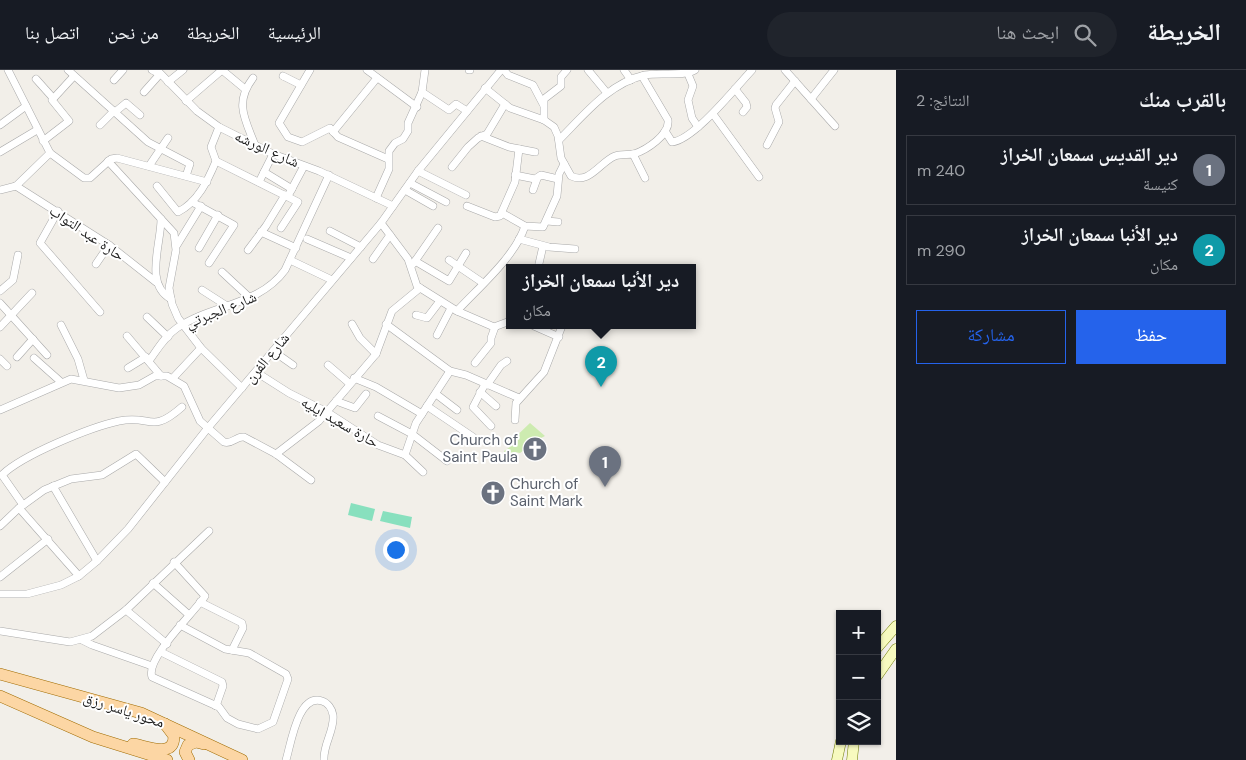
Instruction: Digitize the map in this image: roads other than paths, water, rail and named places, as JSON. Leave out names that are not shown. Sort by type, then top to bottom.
[{"type":"main road","name":"محور ياسر رزق","points":[[0,674],[114,704],[161,721],[242,760]]},
{"type":"main road","points":[[0,696],[70,728],[167,760]]},
{"type":"main road","points":[[114,744],[140,745],[167,750],[174,743],[174,736],[172,730],[161,721]]},
{"type":"main road","points":[[189,760],[185,752],[191,743],[196,742],[213,747]]},
{"type":"street","points":[[8,70],[50,153],[87,178],[108,161],[117,158],[206,182]]},
{"type":"street","points":[[68,70],[148,142],[190,164],[186,176]]},
{"type":"street","points":[[114,80],[122,70]]},
{"type":"street","name":"شارع الورشه","points":[[152,70],[158,72],[186,101],[220,127],[273,154],[329,176],[393,206]]},
{"type":"street","points":[[168,82],[183,70]]},
{"type":"street","points":[[186,101],[221,70],[245,89]]},
{"type":"street","points":[[310,70],[279,123],[288,137],[298,142],[306,141],[327,128],[338,137],[388,159]]},
{"type":"street","points":[[376,198],[389,169],[389,151],[395,142],[403,139],[408,130],[408,123],[417,107],[422,92],[425,70]]},
{"type":"street","points":[[502,70],[512,77],[534,85],[544,104]]},
{"type":"street","name":"شارع الفرن","points":[[0,594],[39,592],[61,585],[79,576],[97,561],[128,528],[207,429],[381,223],[418,171],[485,88],[502,70]]},
{"type":"street","points":[[544,120],[544,104],[548,95],[561,86],[560,77],[567,70]]},
{"type":"street","points":[[588,70],[607,93]]},
{"type":"street","points":[[624,70],[630,80]]},
{"type":"street","points":[[665,130],[674,142],[685,138],[713,114],[752,70]]},
{"type":"street","points":[[811,99],[834,70]]},
{"type":"street","points":[[369,71],[417,107]]},
{"type":"street","points":[[787,71],[835,126]]},
{"type":"street","points":[[144,92],[158,72]]},
{"type":"street","points":[[559,140],[607,93],[630,80],[644,74],[656,72],[691,72],[693,86],[688,100],[698,127]]},
{"type":"street","points":[[485,88],[505,104],[544,120],[554,127],[559,140],[559,154],[564,164],[571,176],[580,178],[593,173],[614,157],[633,154],[648,147],[665,130],[668,120],[644,74]]},
{"type":"street","points":[[53,98],[74,76]]},
{"type":"street","points":[[283,76],[301,84]]},
{"type":"street","points":[[253,78],[245,89],[242,106],[255,145]]},
{"type":"street","points":[[333,132],[377,78]]},
{"type":"street","points":[[36,79],[53,98],[52,100],[69,121],[43,141]]},
{"type":"street","points":[[767,145],[779,122],[775,108],[776,105],[795,81]]},
{"type":"street","points":[[735,89],[746,103],[747,108],[743,112]]},
{"type":"street","points":[[422,92],[449,110],[456,104],[466,112]]},
{"type":"street","points":[[100,125],[126,103],[140,115]]},
{"type":"street","points":[[452,167],[468,147],[481,136],[487,134],[505,104]]},
{"type":"street","points":[[0,125],[26,106]]},
{"type":"street","points":[[713,114],[759,177]]},
{"type":"street","points":[[220,127],[210,148],[216,161],[259,182],[288,193]]},
{"type":"street","points":[[0,152],[37,130]]},
{"type":"street","points":[[481,136],[519,149],[536,152]]},
{"type":"street","points":[[148,166],[159,148],[168,138]]},
{"type":"street","points":[[467,206],[495,217],[502,213],[515,182],[519,149]]},
{"type":"street","points":[[0,190],[16,186],[50,153]]},
{"type":"street","points":[[259,182],[273,154]]},
{"type":"street","points":[[633,154],[645,178]]},
{"type":"street","points":[[108,161],[174,234],[177,245]]},
{"type":"street","points":[[156,186],[178,212],[192,202],[206,182],[216,161]]},
{"type":"street","points":[[502,213],[525,226],[543,227],[557,196],[558,179],[564,164]]},
{"type":"street","points":[[248,250],[288,193],[304,166]]},
{"type":"street","points":[[418,171],[466,195]]},
{"type":"street","points":[[264,172],[298,203],[281,228]]},
{"type":"street","points":[[515,175],[537,179]]},
{"type":"street","points":[[534,190],[537,179],[541,175],[558,179]]},
{"type":"street","name":"شارع الجبرتي","points":[[147,359],[168,337],[183,325],[270,288],[285,270],[329,176]]},
{"type":"street","points":[[410,183],[446,202]]},
{"type":"street","name":"حارة عبد التواب","points":[[16,186],[32,198],[58,212],[109,245],[156,282],[161,292],[171,299]]},
{"type":"street","points":[[405,190],[433,206]]},
{"type":"street","points":[[192,202],[218,215],[234,226],[209,264]]},
{"type":"street","points":[[201,206],[177,245],[170,280],[171,299],[183,325],[201,348],[242,388]]},
{"type":"street","points":[[58,212],[40,243],[100,312]]},
{"type":"street","points":[[199,248],[218,215]]},
{"type":"street","points":[[156,282],[161,219]]},
{"type":"street","points":[[546,221],[558,222]]},
{"type":"street","points":[[381,223],[413,264],[447,281],[451,279],[466,253]]},
{"type":"street","points":[[437,335],[454,310],[501,264],[519,239],[525,226]]},
{"type":"street","points":[[438,228],[413,264],[415,282],[420,288],[454,310],[495,327],[506,323]]},
{"type":"street","points":[[330,231],[360,247]]},
{"type":"street","points":[[261,232],[296,248]]},
{"type":"street","points":[[373,259],[390,235]]},
{"type":"street","points":[[307,239],[351,258]]},
{"type":"street","points":[[519,239],[543,246],[575,249]]},
{"type":"street","points":[[96,264],[109,245]]},
{"type":"street","points":[[539,264],[543,246]]},
{"type":"street","points":[[0,291],[13,280],[18,255]]},
{"type":"street","points":[[290,260],[332,280]]},
{"type":"street","points":[[449,260],[483,283]]},
{"type":"street","points":[[501,264],[506,266]]},
{"type":"street","points":[[222,272],[250,298]]},
{"type":"street","points":[[276,454],[319,421],[327,412],[352,380],[376,354],[392,311],[420,288]]},
{"type":"street","points":[[202,290],[227,306]]},
{"type":"street","points":[[0,327],[10,314],[32,293]]},
{"type":"street","points":[[416,315],[427,318],[440,301]]},
{"type":"street","points":[[0,303],[47,355]]},
{"type":"street","points":[[147,317],[168,337]]},
{"type":"street","points":[[352,324],[360,338],[376,354]]},
{"type":"street","points":[[386,324],[450,371],[466,375],[519,398]]},
{"type":"street","points":[[61,325],[78,359],[84,380]]},
{"type":"street","points":[[475,363],[491,342],[495,327]]},
{"type":"street","points":[[542,329],[559,337]]},
{"type":"street","points":[[514,420],[514,409],[519,398],[544,372],[561,329]]},
{"type":"street","points":[[127,336],[161,376]]},
{"type":"street","points":[[17,357],[33,339]]},
{"type":"street","points":[[173,378],[201,348]]},
{"type":"street","points":[[273,351],[293,365]]},
{"type":"street","points":[[34,358],[61,382]]},
{"type":"street","points":[[0,359],[7,366]]},
{"type":"street","points":[[128,368],[147,359]]},
{"type":"street","points":[[491,426],[473,407],[480,392],[497,369],[507,361]]},
{"type":"street","points":[[328,365],[352,380],[376,387],[422,414]]},
{"type":"street","points":[[405,456],[412,434],[422,414],[450,371]]},
{"type":"street","name":"حارة سعيد ايليه","points":[[256,372],[289,393],[327,412],[378,445],[405,456],[423,472]]},
{"type":"street","points":[[1,408],[71,379],[119,388],[132,387],[161,376],[173,378],[187,391],[200,421],[225,443],[242,437],[276,454],[311,480]]},
{"type":"street","points":[[480,392],[496,406]]},
{"type":"street","points":[[336,400],[355,408],[366,394]]},
{"type":"street","points":[[436,394],[457,410]]},
{"type":"street","points":[[427,406],[473,437]]},
{"type":"street","points":[[79,576],[21,506],[2,476],[14,465],[81,435],[117,422],[135,419],[155,424],[171,417],[182,407]]},
{"type":"street","points":[[378,416],[412,434],[447,461]]},
{"type":"street","points":[[0,526],[21,506],[53,486],[72,479],[102,475],[137,454],[165,482]]},
{"type":"street","points":[[53,486],[97,561]]},
{"type":"street","points":[[0,632],[55,641],[82,640],[103,630],[209,531]]},
{"type":"street","points":[[0,577],[48,539]]},
{"type":"street","points":[[174,562],[204,594],[200,602],[188,614],[180,625],[167,644],[161,652],[150,673],[154,679],[223,710],[228,718],[238,724],[254,728],[266,727],[273,722],[288,679],[284,673],[249,652],[221,648],[180,625]]},
{"type":"street","points":[[153,582],[188,614]]},
{"type":"street","points":[[200,602],[242,623],[243,628],[232,650]]},
{"type":"street","points":[[126,610],[167,644]]},
{"type":"street","points":[[881,643],[896,626]]},
{"type":"street","points":[[82,640],[152,666]]},
{"type":"street","points":[[881,670],[896,649]]},
{"type":"street","points":[[161,652],[222,682],[222,689],[216,706]]},
{"type":"street","points":[[286,760],[301,711],[305,704],[317,700],[326,703],[332,713],[332,724],[325,744],[324,760]]},
{"type":"street","points":[[837,760],[840,745]]},
{"type":"street","points":[[852,760],[854,745]]},
{"type":"place","name":"دير الأنبا سمعان الخراز","points":[[601,387]]},
{"type":"place","name":"Church of Saint Paula","points":[[535,449]]},
{"type":"place","name":"دير القديس سمعان الخراز","points":[[605,487]]},
{"type":"place","name":"Church of Saint Mark","points":[[493,493]]}]
